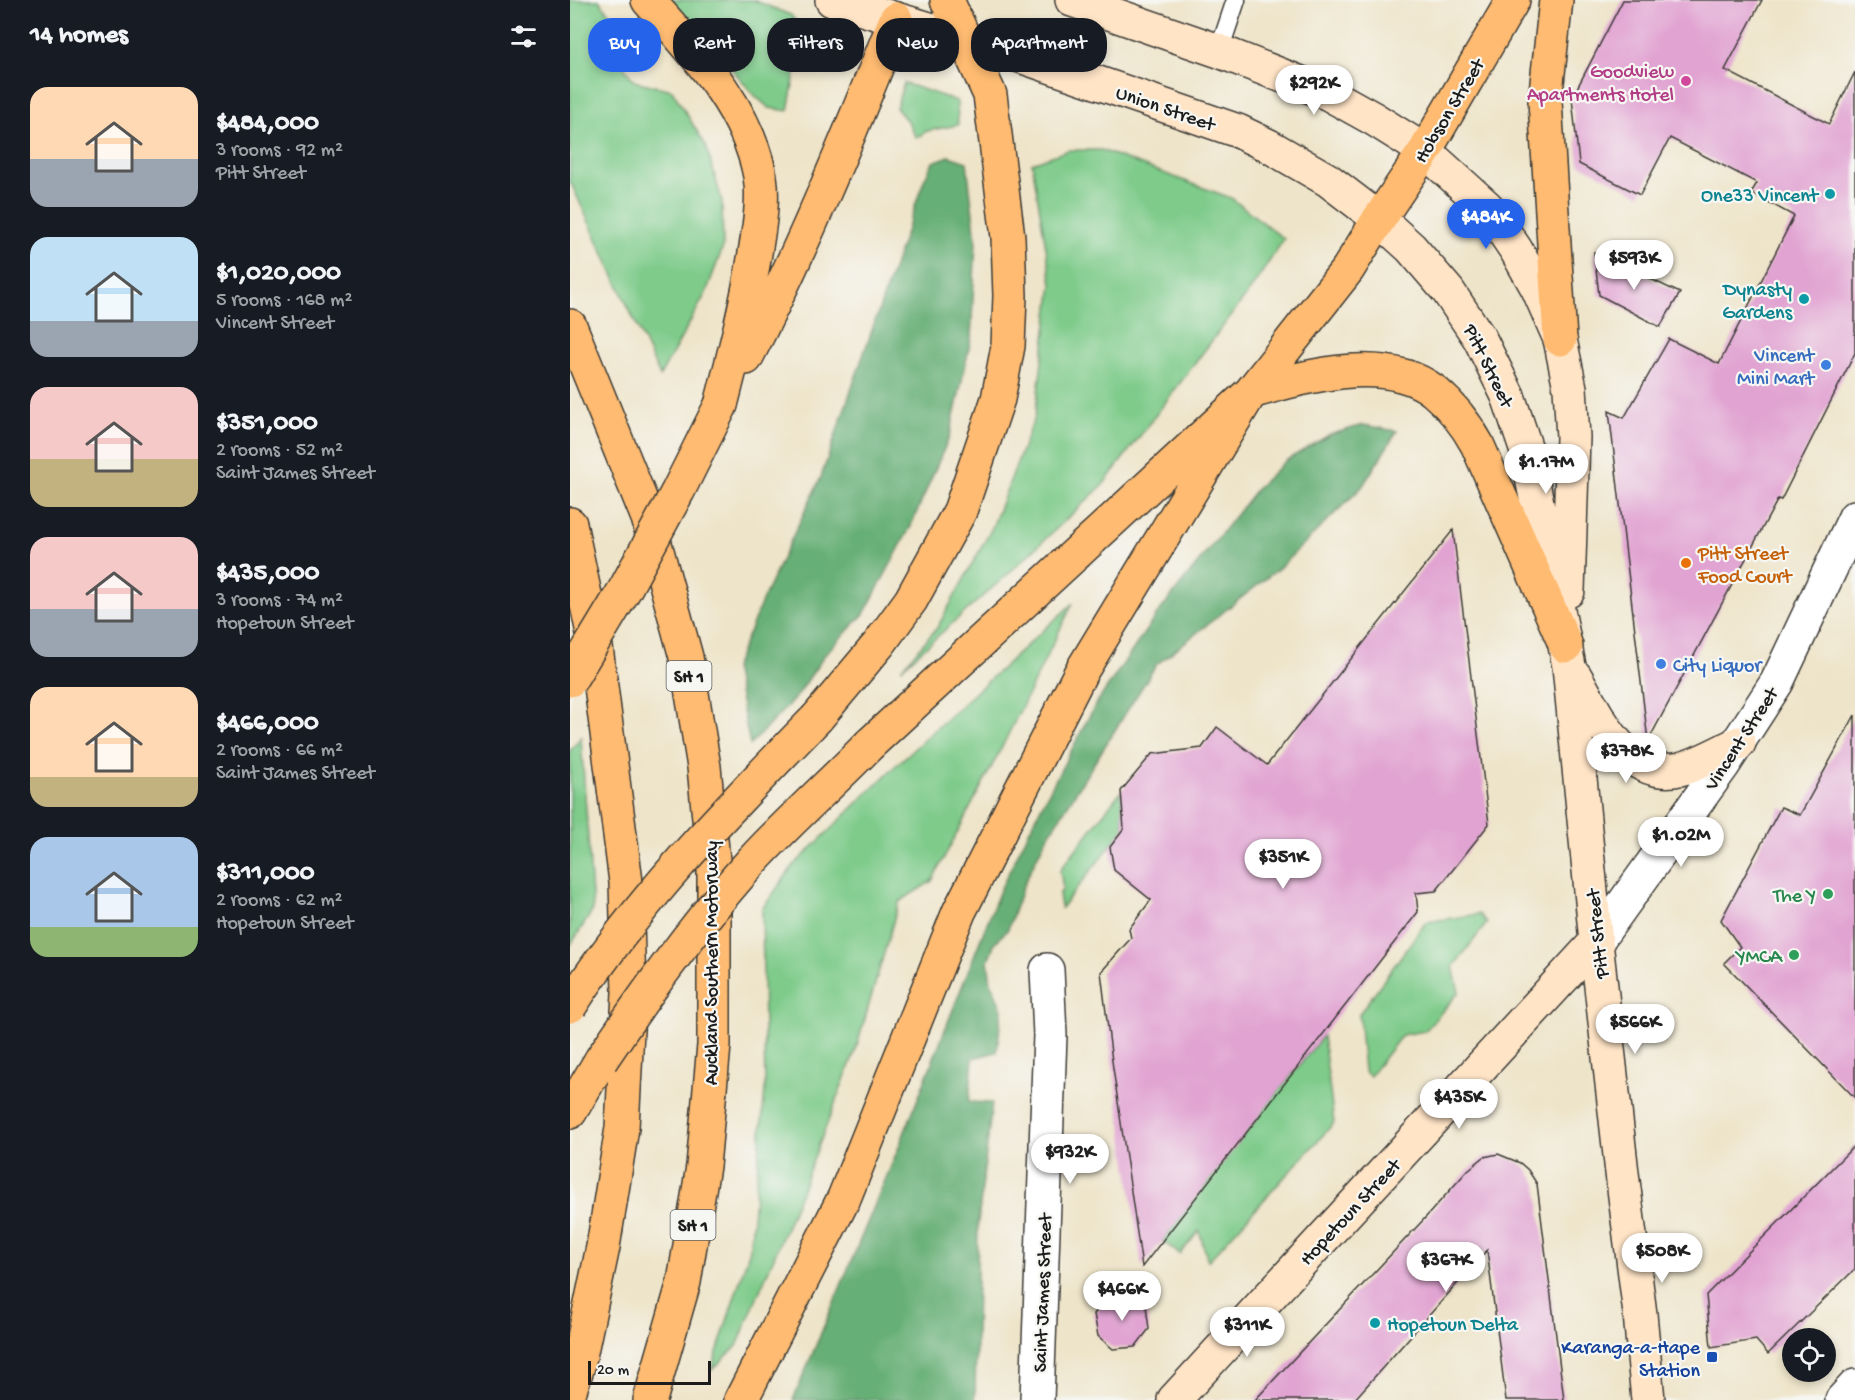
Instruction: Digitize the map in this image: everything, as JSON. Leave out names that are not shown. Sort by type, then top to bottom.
[{"type":"main road","points":[[648,0],[700,60],[726,96],[753,152],[760,177],[758,304]]},
{"type":"main road","name":"Union Street","points":[[832,0],[900,9],[965,40],[1020,56],[1238,131],[1328,180],[1378,219]]},
{"type":"main road","points":[[570,1006],[618,937],[685,856],[817,718],[879,644],[911,600],[960,511],[998,399],[1008,346],[1010,296],[1008,237],[990,95],[947,0]]},
{"type":"main road","points":[[1072,0],[1219,51],[1329,94],[1425,151]]},
{"type":"main road","name":"Hobson Street","points":[[1251,392],[1348,269],[1378,219],[1425,151],[1514,0]]},
{"type":"main road","points":[[1556,0],[1545,101],[1560,339]]},
{"type":"main road","points":[[570,680],[625,589],[721,405],[758,304],[839,157],[900,9]]},
{"type":"main road","name":"Pitt Street","points":[[1425,151],[1487,207],[1516,250],[1538,289],[1560,339],[1570,388],[1573,437],[1568,656]]},
{"type":"main road","name":"Pitt Street","points":[[1378,219],[1411,248],[1448,291],[1480,339],[1508,396],[1527,453],[1568,656],[1596,942],[1648,1400]]},
{"type":"main road","name":"Auckland Southern Motorway","points":[[570,326],[648,518],[686,657],[704,767],[714,870],[714,1045],[704,1166],[684,1282],[650,1400]]},
{"type":"main road","points":[[570,1112],[640,1002],[753,860],[870,744],[1251,392],[1297,379],[1372,370],[1399,375],[1432,390],[1465,424],[1477,444],[1568,656],[1612,739],[1632,758],[1649,769],[1662,770],[1684,767],[1739,743]]},
{"type":"main road","points":[[741,1400],[844,1198],[959,912],[1081,672],[1251,392]]},
{"type":"main road","points":[[570,524],[596,647],[626,882],[629,992],[622,1128],[603,1247],[578,1366],[570,1390]]},
{"type":"main road","name":"Hopetoun Street","points":[[1174,1400],[1596,942]]},
{"type":"street","name":"Vincent Street","points":[[1596,942],[1739,743],[1777,682],[1855,517]]},
{"type":"street","name":"Saint James Street","points":[[1037,1400],[1050,1035],[1047,970]]},
{"type":"street","points":[[1842,1400],[1855,1386]]},
{"type":"lane","points":[[1219,51],[1236,0]]},
{"type":"green space","points":[[570,0],[599,0],[613,18],[588,18],[588,72],[628,72],[634,81],[672,90],[706,146],[722,201],[723,247],[706,293],[660,376],[570,181]]},
{"type":"green space","points":[[668,0],[753,0],[791,15],[793,18],[767,18],[767,72],[795,72],[788,111],[769,108],[753,94],[735,72],[755,72],[755,18],[685,18]]},
{"type":"green space","points":[[904,83],[957,101],[958,125],[927,131],[916,138],[908,122],[896,108]]},
{"type":"green space","points":[[1069,150],[1101,150],[1231,198],[1284,239],[1251,289],[1103,485],[1008,574],[901,669],[937,628],[992,528],[1035,416],[1052,284],[1032,163]]},
{"type":"green space","points":[[949,156],[967,162],[976,241],[971,339],[950,435],[910,528],[864,614],[826,653],[797,696],[750,745],[734,668],[763,599],[821,477],[924,180],[933,162]]},
{"type":"green space","points":[[1363,425],[1397,431],[1362,487],[1278,569],[1156,665],[1045,841],[1023,886],[1008,929],[995,943],[988,960],[991,983],[1002,1009],[997,1052],[973,1058],[969,1102],[992,1103],[978,1223],[975,1400],[793,1400],[894,1159],[1000,890],[1096,704],[1155,617],[1258,487],[1285,461],[1329,435]]},
{"type":"green space","points":[[1073,603],[932,881],[899,902],[856,1049],[800,1194],[737,1346],[711,1371],[750,1249],[765,1089],[762,909],[793,866],[892,769]]},
{"type":"green space","points":[[581,737],[593,910],[570,946],[570,751]]},
{"type":"green space","points":[[1121,791],[1124,829],[1061,908],[1059,894],[1063,889],[1060,870]]},
{"type":"green space","points":[[1479,914],[1487,923],[1453,967],[1459,992],[1425,1031],[1402,1035],[1370,1076],[1364,1071],[1359,1014],[1426,922]]},
{"type":"green space","points":[[1323,1036],[1334,1123],[1208,1261],[1199,1231],[1180,1254],[1162,1241]]},
{"type":"building","points":[[1623,0],[1762,0],[1725,70],[1829,124],[1855,72],[1855,353],[1781,500],[1778,499],[1648,741],[1609,411],[1624,418],[1669,339],[1719,364],[1794,216],[1751,193],[1757,183],[1670,138],[1640,195],[1579,164],[1572,98]]},
{"type":"building","points":[[1594,252],[1680,293],[1660,327],[1599,295]]},
{"type":"building","points":[[1453,530],[1489,824],[1436,891],[1416,893],[1418,912],[1142,1267],[1101,972],[1131,938],[1129,929],[1151,900],[1114,870],[1110,847],[1124,829],[1121,791],[1152,754],[1202,748],[1217,727],[1267,765]]},
{"type":"building","name":"YMCA","points":[[1855,715],[1855,1098],[1724,963],[1740,947],[1721,920],[1781,807],[1800,815]]},
{"type":"building","points":[[1855,1145],[1855,1269],[1795,1328],[1782,1328],[1782,1340],[1768,1354],[1756,1340],[1711,1347],[1706,1295]]},
{"type":"building","points":[[1498,1154],[1520,1163],[1528,1170],[1537,1184],[1564,1400],[1506,1400],[1487,1250],[1354,1400],[1255,1400],[1468,1170],[1484,1157]]},
{"type":"building","points":[[1130,1295],[1146,1306],[1149,1329],[1135,1347],[1113,1349],[1098,1336],[1094,1314],[1109,1297]]},
{"type":"place","name":"Goodview Apartments Hotel","points":[[1686,81]]},
{"type":"place","name":"One33 Vincent","points":[[1830,194]]},
{"type":"place","name":"Dynasty Gardens","points":[[1804,299]]},
{"type":"place","name":"Vincent Mini Mart","points":[[1826,365]]},
{"type":"place","name":"Pitt Street Food Court","points":[[1686,563]]},
{"type":"place","name":"City Liquor","points":[[1661,664]]},
{"type":"place","name":"The Y","points":[[1828,894]]},
{"type":"place","name":"YMCA","points":[[1794,955]]},
{"type":"place","name":"Hopetoun Delta","points":[[1375,1323]]},
{"type":"place","name":"Karanga-a-Hape Station","points":[[1712,1357]]}]
